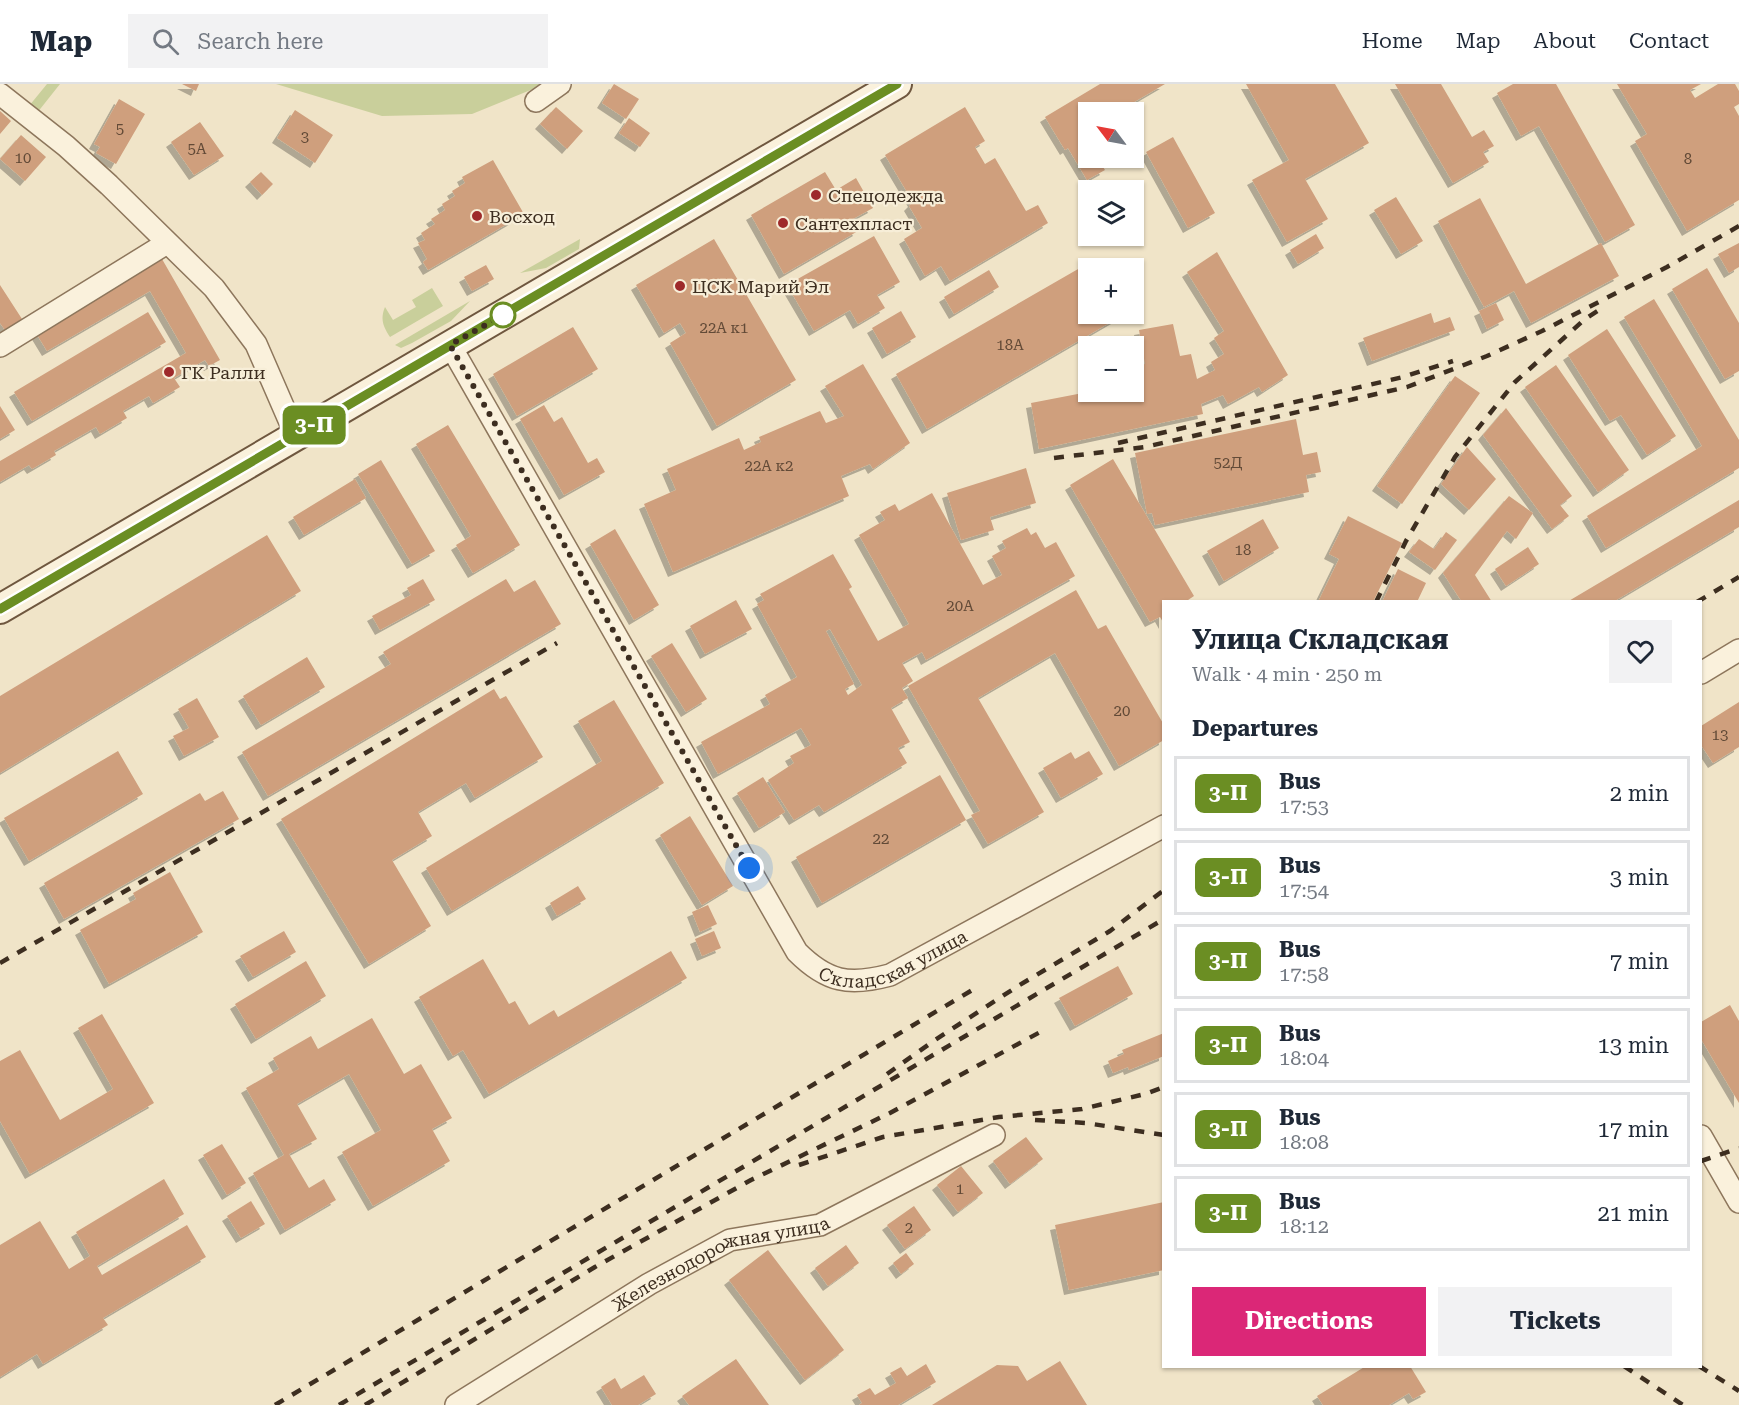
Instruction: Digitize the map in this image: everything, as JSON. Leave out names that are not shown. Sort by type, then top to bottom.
[{"type":"main road","points":[[0,609],[897,84]]},
{"type":"street","points":[[536,101],[560,84]]},
{"type":"street","points":[[0,94],[66,146],[214,288],[256,344],[296,436]]},
{"type":"street","points":[[0,346],[167,243]]},
{"type":"street","name":"Складская улица","points":[[450,345],[797,952],[812,967],[829,977],[852,981],[870,981],[890,975],[1162,827]]},
{"type":"street","points":[[1702,673],[1739,650]]},
{"type":"street","name":"Железнодорожная улица","points":[[456,1405],[649,1284],[730,1240],[820,1225],[994,1135]]},
{"type":"street","points":[[1702,1138],[1739,1202]]},
{"type":"green space","points":[[47,84],[60,84],[37,113],[29,106]]},
{"type":"green space","points":[[276,84],[540,84],[472,114],[382,116]]},
{"type":"green space","points":[[580,239],[579,249],[546,268],[520,273]]},
{"type":"green space","points":[[432,288],[443,306],[390,337],[383,322],[385,307],[393,320],[416,307],[412,300]]},
{"type":"green space","points":[[470,301],[451,321],[401,348],[395,345]]},
{"type":"building","points":[[182,84],[199,84],[196,91]]},
{"type":"building","points":[[614,84],[639,99],[626,119],[602,103]]},
{"type":"building","points":[[1100,84],[1165,84],[1134,102],[1078,102],[1078,165],[1068,148],[1065,150],[1045,117]]},
{"type":"building","points":[[1246,84],[1335,84],[1369,143],[1305,179],[1328,219],[1287,242],[1252,180],[1289,160]]},
{"type":"building","points":[[1395,84],[1441,84],[1472,137],[1484,130],[1494,146],[1483,152],[1489,162],[1453,183]]},
{"type":"building","points":[[1513,84],[1556,84],[1635,225],[1605,242],[1539,126],[1521,136],[1497,93]]},
{"type":"building","points":[[1617,84],[1701,84],[1690,90],[1695,98],[1718,84],[1735,84],[1739,91],[1739,104],[1734,107],[1739,116],[1739,200],[1687,231],[1635,141],[1647,134]]},
{"type":"building","points":[[119,99],[145,114],[116,164],[96,153],[100,147],[94,144]]},
{"type":"building","points":[[556,107],[583,131],[567,149],[540,124]]},
{"type":"building","points":[[965,107],[985,141],[975,147],[985,164],[995,158],[1026,211],[1038,205],[1048,223],[950,281],[941,266],[925,276],[904,239],[922,228],[909,206],[913,202],[885,155]]},
{"type":"building","points":[[295,110],[333,135],[315,163],[277,138]]},
{"type":"building","points":[[0,111],[11,121],[0,134]]},
{"type":"building","points":[[629,118],[650,133],[640,147],[619,133]]},
{"type":"building","points":[[200,122],[224,156],[194,175],[171,142]]},
{"type":"building","points":[[21,135],[46,157],[25,181],[0,159]]},
{"type":"building","points":[[1173,137],[1215,213],[1188,228],[1146,152]]},
{"type":"building","name":"Восход","points":[[493,160],[524,214],[428,270],[423,262],[427,259],[418,243],[425,240],[421,233],[435,224],[431,219],[445,210],[442,204],[455,196],[452,191],[465,183],[462,177]]},
{"type":"building","points":[[1080,168],[1104,168],[1105,170],[1087,180]]},
{"type":"building","points":[[261,172],[273,184],[262,195],[250,182]]},
{"type":"building","points":[[825,172],[836,190],[856,178],[873,208],[851,220],[858,231],[784,274],[751,215]]},
{"type":"building","points":[[1396,197],[1423,241],[1401,254],[1374,210]]},
{"type":"building","points":[[1480,198],[1526,284],[1601,243],[1619,276],[1531,323],[1514,291],[1484,307],[1438,221]]},
{"type":"building","points":[[1316,234],[1324,248],[1298,264],[1290,250]]},
{"type":"building","points":[[874,236],[900,282],[877,295],[885,308],[858,324],[850,310],[814,331],[787,285]]},
{"type":"building","points":[[714,239],[796,380],[717,426],[670,343],[686,333],[680,323],[664,333],[636,285]]},
{"type":"building","points":[[1739,243],[1739,267],[1729,273],[1718,254]]},
{"type":"building","points":[[1217,252],[1288,375],[1262,392],[1259,387],[1228,404],[1223,395],[1201,404],[1203,414],[1039,449],[1031,403],[1078,394],[1078,402],[1144,402],[1144,336],[1140,336],[1139,330],[1173,324],[1180,356],[1191,354],[1197,379],[1215,370],[1211,362],[1224,354],[1214,338],[1224,331],[1187,272]]},
{"type":"building","name":"ГК Ралли","points":[[162,259],[220,360],[209,366],[205,360],[174,378],[180,387],[153,403],[149,396],[123,411],[127,418],[100,434],[96,427],[54,451],[56,455],[32,469],[29,465],[0,482],[0,461],[186,353],[150,291],[47,351],[36,333]]},
{"type":"building","points":[[486,265],[494,279],[472,291],[464,277]]},
{"type":"building","points":[[1707,268],[1739,323],[1739,371],[1725,379],[1672,289]]},
{"type":"building","points":[[1078,269],[1078,324],[1108,324],[1087,336],[1078,336],[1078,341],[927,429],[896,374]]},
{"type":"building","points":[[989,270],[999,287],[954,314],[944,297]]},
{"type":"building","points":[[0,285],[22,319],[5,330],[0,323]]},
{"type":"building","points":[[1654,299],[1739,440],[1739,468],[1606,548],[1587,516],[1702,446],[1624,317]]},
{"type":"building","points":[[1496,303],[1504,320],[1487,329],[1479,311]]},
{"type":"building","points":[[901,311],[916,337],[887,354],[872,328]]},
{"type":"building","points":[[148,312],[166,342],[32,421],[14,392]]},
{"type":"building","points":[[1431,313],[1434,323],[1450,317],[1455,330],[1372,361],[1363,338]]},
{"type":"building","points":[[573,327],[598,369],[517,416],[493,374]]},
{"type":"building","points":[[1607,329],[1676,436],[1647,455],[1621,415],[1610,421],[1568,355]]},
{"type":"building","points":[[863,364],[910,443],[873,469],[870,464],[841,476],[849,496],[673,572],[644,504],[676,490],[667,469],[739,438],[744,450],[761,442],[759,437],[820,411],[826,423],[844,416],[825,386]]},
{"type":"building","points":[[1556,365],[1629,470],[1598,492],[1525,387]]},
{"type":"building","points":[[1455,376],[1480,393],[1402,504],[1377,486]]},
{"type":"building","points":[[544,405],[554,422],[562,417],[588,463],[597,458],[605,472],[564,495],[520,419]]},
{"type":"building","points":[[0,406],[15,430],[0,439]]},
{"type":"building","points":[[1506,408],[1572,496],[1560,505],[1569,516],[1552,529],[1483,435]]},
{"type":"building","points":[[1296,419],[1303,455],[1317,452],[1321,472],[1306,475],[1309,492],[1155,525],[1152,513],[1147,514],[1135,453]]},
{"type":"building","points":[[448,425],[520,545],[473,573],[456,545],[471,536],[416,444]]},
{"type":"building","points":[[1467,447],[1496,479],[1469,510],[1441,484]]},
{"type":"building","points":[[1113,459],[1194,596],[1188,600],[1162,600],[1162,620],[1160,617],[1150,622],[1070,485]]},
{"type":"building","points":[[381,460],[435,551],[412,564],[358,474]]},
{"type":"building","points":[[1026,468],[1036,503],[990,517],[994,530],[961,540],[947,493]]},
{"type":"building","points":[[355,479],[366,498],[304,535],[293,517]]},
{"type":"building","points":[[932,493],[983,585],[1002,575],[992,556],[1006,548],[1002,541],[1027,528],[1031,535],[1036,532],[1045,548],[1056,542],[1075,576],[926,660],[922,652],[902,663],[913,681],[902,688],[908,698],[891,708],[910,742],[898,748],[907,763],[824,812],[819,805],[794,820],[768,780],[794,763],[790,756],[811,745],[801,728],[718,774],[701,742],[770,704],[765,695],[797,677],[757,604],[764,600],[760,594],[833,554],[852,587],[849,589],[878,641],[909,624],[859,535],[885,520],[880,512],[895,504],[899,511]],"holes":[[[830,629],[862,685],[848,695],[845,689],[854,684],[826,631]]]},
{"type":"building","points":[[1509,496],[1533,513],[1516,539],[1507,531],[1475,575],[1491,600],[1461,600],[1443,573]]},
{"type":"building","points":[[1739,500],[1739,527],[1616,600],[1570,600]]},
{"type":"building","points":[[1348,516],[1402,543],[1374,600],[1319,600],[1339,559],[1329,554]]},
{"type":"building","points":[[1263,519],[1279,548],[1224,581],[1207,551]]},
{"type":"building","points":[[615,529],[659,605],[634,620],[590,544]]},
{"type":"building","points":[[1446,532],[1457,540],[1435,570],[1409,552],[1419,539],[1434,549]]},
{"type":"building","points":[[267,535],[301,591],[0,773],[0,696]]},
{"type":"building","points":[[1528,547],[1539,564],[1506,586],[1495,569]]},
{"type":"building","points":[[1398,569],[1426,583],[1418,600],[1383,600]]},
{"type":"building","points":[[423,579],[435,600],[380,630],[372,616],[411,595],[407,588]]},
{"type":"building","points":[[506,579],[514,592],[535,580],[561,624],[268,796],[242,752],[391,664],[383,652]]},
{"type":"building","points":[[1076,590],[1098,629],[1106,625],[1162,722],[1162,741],[1119,766],[1055,653],[978,698],[1044,812],[988,844],[971,815],[980,811],[908,686]]},
{"type":"building","points":[[736,600],[752,629],[705,654],[690,626]]},
{"type":"building","points":[[672,643],[707,699],[686,712],[651,656]]},
{"type":"building","points":[[307,657],[325,687],[261,725],[243,696]]},
{"type":"building","points":[[494,689],[500,699],[506,696],[543,757],[475,798],[466,783],[418,812],[432,836],[392,860],[431,926],[369,964],[281,819]]},
{"type":"building","points":[[197,698],[219,737],[184,756],[173,736],[189,728],[178,709]]},
{"type":"building","points":[[614,700],[664,783],[452,911],[426,868],[602,761],[578,721]]},
{"type":"building","points":[[1739,702],[1739,747],[1713,763],[1702,746],[1702,725]]},
{"type":"building","points":[[118,751],[143,794],[29,861],[4,818]]},
{"type":"building","points":[[1089,751],[1103,774],[1061,798],[1043,768],[1071,752],[1075,759]]},
{"type":"building","points":[[940,775],[966,820],[822,903],[796,857]]},
{"type":"building","points":[[763,777],[785,812],[759,828],[737,793]]},
{"type":"building","points":[[223,791],[239,819],[64,919],[44,883],[200,793],[205,801]]},
{"type":"building","points":[[690,816],[733,886],[702,905],[660,835]]},
{"type":"building","points":[[170,872],[203,932],[109,984],[80,930],[136,899],[133,893]]},
{"type":"building","points":[[578,886],[586,899],[557,916],[550,903]]},
{"type":"building","points":[[708,905],[717,924],[700,932],[692,912]]},
{"type":"building","points":[[284,931],[296,952],[253,977],[240,956]]},
{"type":"building","points":[[714,931],[721,948],[702,956],[695,939]]},
{"type":"building","points":[[671,951],[687,978],[489,1094],[463,1050],[453,1056],[419,997],[483,959],[509,1004],[515,1001],[529,1025],[554,1010],[558,1017]]},
{"type":"building","points":[[306,961],[326,996],[256,1039],[235,1004]]},
{"type":"building","points":[[1118,966],[1133,994],[1075,1026],[1059,998]]},
{"type":"building","points":[[1730,1005],[1739,1021],[1739,1103],[1702,1041],[1702,1021]]},
{"type":"building","points":[[102,1014],[154,1103],[30,1174],[0,1121],[0,1061],[20,1050],[60,1120],[113,1089],[78,1028]]},
{"type":"building","points":[[372,1018],[404,1074],[421,1064],[452,1118],[432,1129],[450,1161],[373,1206],[342,1152],[381,1130],[349,1074],[297,1104],[317,1139],[289,1154],[309,1188],[324,1179],[336,1200],[285,1230],[253,1173],[284,1155],[246,1088],[279,1069],[273,1058],[311,1036],[318,1049]]},
{"type":"building","points":[[1162,1034],[1162,1057],[1129,1070],[1128,1067],[1113,1073],[1108,1061],[1124,1054],[1122,1050]]},
{"type":"building","points":[[1026,1137],[1043,1159],[1010,1184],[993,1161]]},
{"type":"building","points":[[222,1144],[246,1183],[227,1195],[203,1155]]},
{"type":"building","points":[[961,1166],[983,1193],[958,1212],[937,1185]]},
{"type":"building","points":[[164,1179],[184,1214],[97,1266],[102,1275],[187,1225],[206,1257],[103,1318],[108,1325],[43,1364],[37,1354],[0,1377],[0,1245],[40,1221],[69,1269],[90,1256],[76,1232]]},
{"type":"building","points":[[251,1201],[265,1224],[241,1238],[227,1216]]},
{"type":"building","points":[[1162,1202],[1162,1270],[1069,1290],[1055,1225]]},
{"type":"building","points":[[914,1206],[931,1230],[905,1249],[887,1225]]},
{"type":"building","points":[[846,1245],[859,1263],[828,1286],[815,1268]]},
{"type":"building","points":[[768,1250],[844,1350],[805,1380],[729,1280]]},
{"type":"building","points":[[906,1253],[914,1264],[901,1274],[893,1263]]},
{"type":"building","points":[[736,1359],[769,1405],[689,1405],[682,1396]]},
{"type":"building","points":[[1060,1361],[1087,1405],[932,1405],[997,1365],[1018,1366],[1027,1381]]},
{"type":"building","points":[[926,1364],[936,1382],[898,1405],[859,1405],[862,1403],[857,1395],[870,1388],[875,1395],[896,1383],[890,1373],[901,1367],[907,1376]]},
{"type":"building","points":[[1363,1368],[1411,1368],[1426,1392],[1413,1399],[1409,1393],[1389,1405],[1323,1405],[1317,1396]]},
{"type":"building","points":[[644,1375],[656,1394],[638,1405],[612,1405],[601,1387],[615,1378],[621,1389]]},
{"type":"railway","points":[[1054,458],[1145,447],[1407,387],[1487,356],[1542,331],[1667,267],[1739,226]]},
{"type":"railway","points":[[1377,600],[1406,541],[1455,457],[1515,382],[1585,319],[1599,310]]},
{"type":"railway","points":[[1118,443],[1403,377],[1453,361]]},
{"type":"railway","points":[[1700,600],[1739,577]]},
{"type":"railway","points":[[0,963],[557,643]]},
{"type":"railway","points":[[887,1074],[1018,986],[1110,931],[1162,892]]},
{"type":"railway","points":[[339,1405],[1162,920]]},
{"type":"railway","points":[[275,1405],[979,986]]},
{"type":"railway","points":[[365,1405],[595,1267],[751,1180],[890,1113],[1044,1030]]},
{"type":"railway","points":[[799,1165],[883,1137],[999,1117],[1082,1109],[1162,1088]]},
{"type":"railway","points":[[1035,1120],[1086,1123],[1162,1135]]},
{"type":"railway","points":[[1702,1161],[1739,1148]]},
{"type":"railway","points":[[1627,1368],[1683,1405]]},
{"type":"railway","points":[[1702,1368],[1739,1391]]},
{"type":"bus line","name":"3-П","points":[[0,609],[897,84]]},
{"type":"place","name":"Спецодежда","points":[[816,195]]},
{"type":"place","name":"Восход","points":[[477,216]]},
{"type":"place","name":"Сантехпласт","points":[[783,223]]},
{"type":"place","name":"ЦСК Марий Эл","points":[[680,286]]},
{"type":"place","name":"ГК Ралли","points":[[169,372]]},
{"type":"route","points":[[503,315],[450,345],[749,868]]}]
